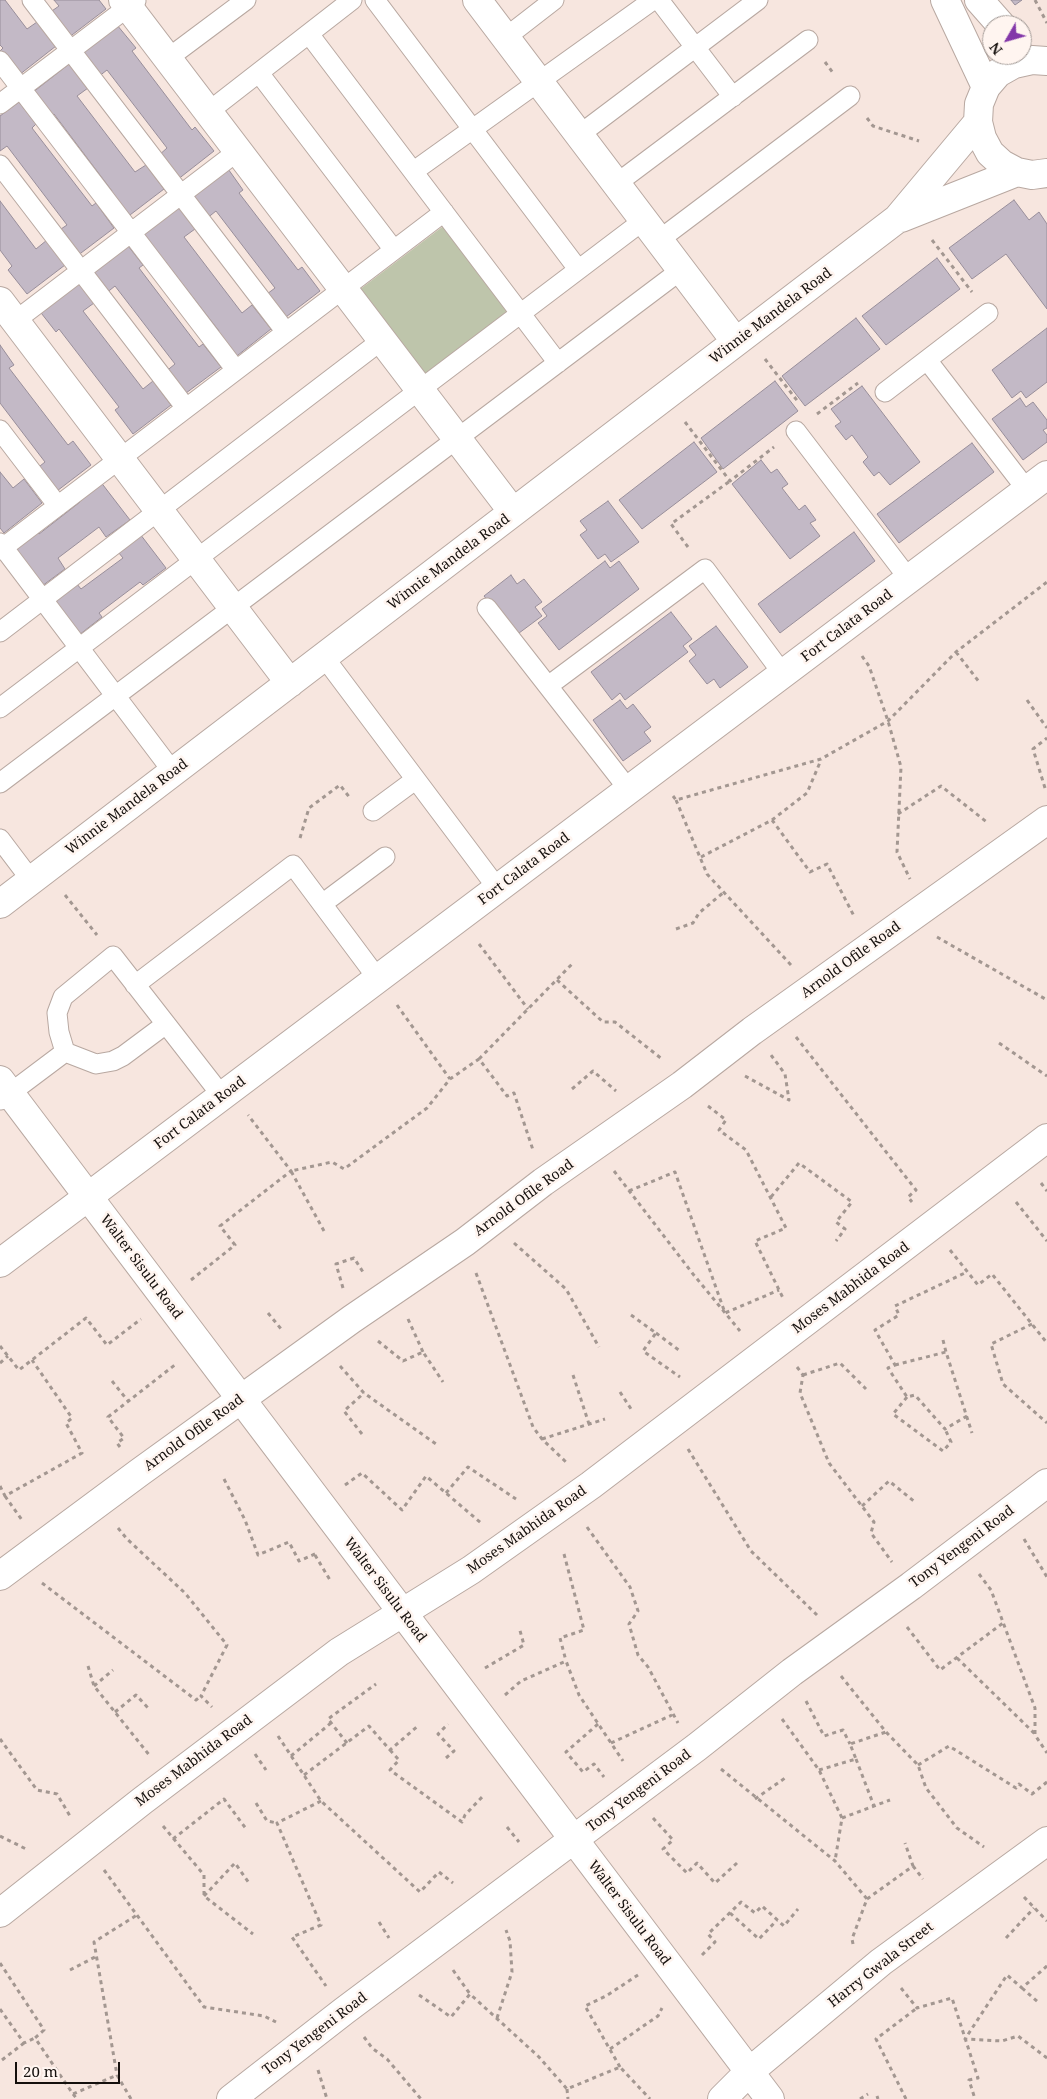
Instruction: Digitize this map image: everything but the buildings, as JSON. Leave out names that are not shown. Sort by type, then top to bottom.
[{"type":"street","points":[[477,0],[681,270],[741,338]]},
{"type":"street","points":[[945,0],[986,87]]},
{"type":"street","points":[[979,0],[992,15]]},
{"type":"street","points":[[130,2],[167,59],[513,512]]},
{"type":"street","points":[[1034,57],[1014,64],[998,73],[986,87],[979,104],[978,122],[982,138],[990,153],[1002,164],[1036,177]]},
{"type":"street","name":"Winnie Mandela Road","points":[[0,904],[897,219],[978,122]]},
{"type":"street","name":"Winnie Mandela Road","points":[[897,219],[1036,177]]},
{"type":"street","points":[[7,311],[290,683]]},
{"type":"street","name":"Fort Calata Road","points":[[0,1263],[1037,482]]},
{"type":"street","name":"Arnold Ofile Road","points":[[0,1576],[140,1472],[465,1242],[543,1182],[716,1060],[752,1031],[923,908],[1016,845],[1047,820]]},
{"type":"street","name":"Walter Sisulu Road","points":[[3,1092],[88,1197],[770,2099]]},
{"type":"street","name":"Moses Mabhida Road","points":[[0,1913],[169,1780],[339,1652],[507,1544],[591,1485],[1047,1138]]},
{"type":"street","name":"Tony Yengeni Road","points":[[231,2099],[344,2011],[392,1977],[697,1747],[792,1672],[911,1586],[1047,1483]]},
{"type":"street","name":"Harry Gwala Street","points":[[722,2099],[749,2072],[881,1962],[1047,1841]]},
{"type":"lane","points":[[32,0],[286,332]]},
{"type":"lane","points":[[167,59],[246,0]]},
{"type":"lane","points":[[208,112],[352,0]]},
{"type":"lane","points":[[375,0],[578,269]]},
{"type":"lane","points":[[506,38],[554,0]]},
{"type":"lane","points":[[414,171],[653,0]]},
{"type":"lane","points":[[659,0],[733,97]]},
{"type":"lane","points":[[579,134],[758,0]]},
{"type":"lane","points":[[0,104],[71,51],[130,2]]},
{"type":"lane","points":[[309,34],[558,363]]},
{"type":"lane","points":[[616,184],[808,40]]},
{"type":"lane","points":[[0,61],[236,370]]},
{"type":"lane","points":[[259,73],[394,250]]},
{"type":"lane","points":[[0,708],[578,269],[651,230],[850,96]]},
{"type":"lane","points":[[7,311],[81,271],[238,151]]},
{"type":"lane","points":[[0,165],[186,408]]},
{"type":"lane","points":[[173,772],[1,547],[58,506],[444,212]]},
{"type":"lane","points":[[0,783],[681,270]]},
{"type":"lane","points":[[885,392],[988,313]]},
{"type":"lane","points":[[0,632],[382,340]]},
{"type":"lane","points":[[928,360],[1037,482]]},
{"type":"lane","points":[[0,430],[58,506]]},
{"type":"lane","points":[[796,431],[909,579]]},
{"type":"lane","points":[[548,686],[705,569],[783,674]]},
{"type":"lane","points":[[487,608],[629,790]]},
{"type":"lane","points":[[324,657],[498,889]]},
{"type":"lane","points":[[373,811],[415,780]]},
{"type":"lane","points":[[0,839],[38,875]]},
{"type":"lane","points":[[322,904],[385,857]]},
{"type":"lane","points":[[135,985],[293,865],[378,979]]},
{"type":"lane","points":[[65,1052],[57,1023],[59,1003],[72,988],[113,956],[222,1096]]},
{"type":"lane","points":[[65,1052],[96,1064],[114,1061],[166,1024]]},
{"type":"lane","points":[[3,1092],[65,1052]]},
{"type":"path","points":[[1035,0],[1047,23]]},
{"type":"path","points":[[873,126],[928,143]]},
{"type":"path","points":[[927,234],[988,313]]},
{"type":"path","points":[[705,569],[671,524],[811,419],[741,338]]},
{"type":"path","points":[[665,396],[730,481]]},
{"type":"path","points":[[676,800],[821,759],[888,720],[956,652],[1047,582]]},
{"type":"path","points":[[844,628],[869,666],[888,720],[900,767],[897,852],[938,938],[1047,1000]]},
{"type":"path","points":[[956,652],[980,683]]},
{"type":"path","points":[[1028,700],[1047,728]]},
{"type":"path","points":[[1047,738],[1033,749],[1047,796]]},
{"type":"path","points":[[701,857],[772,820],[807,792],[821,759]]},
{"type":"path","points":[[654,771],[676,800],[707,874],[812,988]]},
{"type":"path","points":[[293,865],[309,808],[340,785],[354,803],[373,811]]},
{"type":"path","points":[[898,814],[941,786],[1016,845]]},
{"type":"path","points":[[772,820],[810,872],[827,864],[869,947]]},
{"type":"path","points":[[38,875],[113,956]]},
{"type":"path","points":[[676,929],[693,923],[699,912],[724,892]]},
{"type":"path","points":[[459,918],[528,1009]]},
{"type":"path","points":[[324,1231],[291,1171],[332,1162],[344,1169],[427,1108],[450,1080],[479,1059],[574,962]]},
{"type":"path","points":[[378,979],[450,1080]]},
{"type":"path","points":[[557,980],[603,1022],[615,1022],[664,1060],[682,1084],[726,1120],[719,1130],[746,1150],[772,1197],[786,1228],[755,1241],[779,1290],[780,1342]]},
{"type":"path","points":[[777,1013],[916,1190],[908,1197],[978,1286],[992,1274],[1047,1343]]},
{"type":"path","points":[[716,1060],[789,1100],[786,1074],[752,1031]]},
{"type":"path","points":[[999,1043],[1047,1076]]},
{"type":"path","points":[[479,1059],[507,1096],[514,1093],[543,1182]]},
{"type":"path","points":[[572,1089],[593,1071],[640,1114]]},
{"type":"path","points":[[595,1147],[725,1313],[780,1342],[803,1375],[800,1393],[829,1463],[874,1522],[871,1533],[911,1586]]},
{"type":"path","points":[[772,1197],[798,1163],[852,1202],[836,1222],[845,1229],[836,1241]]},
{"type":"path","points":[[629,1191],[675,1172],[725,1313]]},
{"type":"path","points":[[996,1176],[1047,1241]]},
{"type":"path","points":[[492,1222],[566,1289],[600,1347]]},
{"type":"path","points":[[465,1242],[533,1427],[542,1439],[591,1485]]},
{"type":"path","points":[[895,1364],[875,1330],[899,1316],[895,1306],[967,1272]]},
{"type":"path","points":[[725,1313],[779,1290]]},
{"type":"path","points":[[404,1310],[423,1352]]},
{"type":"path","points":[[631,1315],[680,1351]]},
{"type":"path","points":[[1032,1324],[991,1344],[1003,1384],[1047,1423]]},
{"type":"path","points":[[656,1333],[643,1351],[707,1397]]},
{"type":"path","points":[[943,1340],[972,1432]]},
{"type":"path","points":[[320,1343],[364,1393],[436,1444]]},
{"type":"path","points":[[140,1472],[117,1443],[124,1438],[108,1417],[200,1345]]},
{"type":"path","points":[[907,1397],[888,1368],[895,1364],[946,1352]]},
{"type":"path","points":[[0,1363],[8,1356]]},
{"type":"path","points":[[5,1496],[82,1453],[66,1423],[72,1418],[32,1360]]},
{"type":"path","points":[[803,1375],[840,1363],[866,1389]]},
{"type":"path","points":[[573,1375],[589,1424]]},
{"type":"path","points":[[112,1381],[128,1402]]},
{"type":"path","points":[[362,1434],[344,1411],[364,1393]]},
{"type":"path","points":[[915,1395],[945,1429],[951,1442],[943,1451],[893,1414],[907,1397],[915,1395]]},
{"type":"path","points":[[945,1429],[967,1416]]},
{"type":"path","points":[[542,1439],[605,1419]]},
{"type":"path","points":[[671,1424],[705,1473],[751,1551],[806,1602],[886,1732],[918,1765],[926,1788],[957,1828],[984,1848],[1003,1874],[1047,1921]]},
{"type":"path","points":[[446,1494],[468,1467],[516,1499],[538,1523]]},
{"type":"path","points":[[319,1502],[362,1473],[402,1510],[426,1476],[507,1544]]},
{"type":"path","points":[[224,1479],[245,1520],[258,1555],[289,1542],[299,1561],[315,1555],[338,1527]]},
{"type":"path","points":[[862,1506],[889,1481],[915,1502]]},
{"type":"path","points":[[0,1486],[22,1520],[15,1526]]},
{"type":"path","points":[[567,1501],[630,1587],[638,1611],[629,1624],[638,1655],[648,1667],[672,1715],[697,1747],[755,1799],[835,1861],[867,1898]]},
{"type":"path","points":[[23,1558],[43,1584],[196,1700],[201,1696],[227,1645],[185,1593],[127,1539],[99,1503]]},
{"type":"path","points":[[1006,1514],[1029,1545],[1047,1577]]},
{"type":"path","points":[[961,1548],[991,1590],[1035,1708],[1035,1735]]},
{"type":"path","points":[[564,1554],[584,1630],[560,1638],[566,1661],[579,1694],[612,1743],[632,1796]]},
{"type":"path","points":[[315,1555],[330,1580]]},
{"type":"path","points":[[888,1603],[940,1670],[1003,1623]]},
{"type":"path","points":[[456,1684],[524,1645],[519,1627]]},
{"type":"path","points":[[957,1658],[1035,1735],[1047,1753]]},
{"type":"path","points":[[481,1717],[521,1682],[566,1661]]},
{"type":"path","points":[[88,1666],[94,1686],[169,1780]]},
{"type":"path","points":[[94,1686],[113,1670]]},
{"type":"path","points":[[792,1672],[824,1736],[843,1730],[874,1806]]},
{"type":"path","points":[[347,1743],[328,1719],[376,1684]]},
{"type":"path","points":[[764,1694],[820,1770],[842,1818],[835,1861]]},
{"type":"path","points":[[115,1712],[136,1696],[150,1710]]},
{"type":"path","points":[[201,1696],[236,1729],[266,1770]]},
{"type":"path","points":[[262,1711],[321,1801],[420,1892],[439,1872],[454,1883]]},
{"type":"path","points":[[612,1743],[672,1715]]},
{"type":"path","points":[[291,1756],[331,1723]]},
{"type":"path","points":[[598,1724],[566,1752],[583,1772],[594,1764],[632,1796],[673,1840],[663,1849],[687,1874],[697,1863],[715,1883],[737,1863]]},
{"type":"path","points":[[390,1750],[419,1725]]},
{"type":"path","points":[[304,1775],[369,1726],[398,1760],[390,1770],[462,1822],[465,1815],[484,1796]]},
{"type":"path","points":[[850,1744],[886,1732]]},
{"type":"path","points":[[0,1739],[37,1790],[57,1794],[86,1844],[204,2007],[264,2016],[308,2039]]},
{"type":"path","points":[[918,1765],[949,1746],[1016,1788],[1019,1784],[1032,1794],[1047,1782]]},
{"type":"path","points":[[820,1770],[856,1759]]},
{"type":"path","points":[[755,1799],[785,1778]]},
{"type":"path","points":[[174,1839],[224,1799],[247,1830]]},
{"type":"path","points":[[842,1818],[890,1800]]},
{"type":"path","points":[[142,1801],[204,1875],[204,1896]]},
{"type":"path","points":[[256,1803],[267,1821],[277,1823],[321,1801]]},
{"type":"path","points":[[277,1823],[321,1925],[292,1937],[372,2048],[387,2059],[421,2099]]},
{"type":"path","points":[[905,1843],[913,1866],[923,1879]]},
{"type":"path","points":[[204,1896],[234,1863],[249,1883]]},
{"type":"path","points":[[860,1979],[852,1940],[867,1898],[913,1866]]},
{"type":"path","points":[[204,1896],[253,1934]]},
{"type":"path","points":[[495,1898],[510,1941],[512,1972],[497,2018]]},
{"type":"path","points":[[610,2049],[658,2016],[677,1976],[715,1942],[708,1934],[741,1902],[755,1913],[762,1906],[784,1926],[798,1909]]},
{"type":"path","points":[[1006,1938],[1034,1908]]},
{"type":"path","points":[[730,1913],[759,1939],[776,1920]]},
{"type":"path","points":[[131,2099],[117,2075],[94,1942],[137,1915]]},
{"type":"path","points":[[70,1970],[97,1956]]},
{"type":"path","points":[[881,1962],[918,2008]]},
{"type":"path","points":[[0,1963],[44,2030],[2,2060]]},
{"type":"path","points":[[1022,1988],[1047,1966]]},
{"type":"path","points":[[0,1972],[4,1969]]},
{"type":"path","points":[[965,2039],[1007,1975],[1039,2003]]},
{"type":"path","points":[[650,2099],[620,2067],[585,2006],[606,1996],[677,1976]]},
{"type":"path","points":[[392,1977],[451,2017],[470,1994],[539,2057],[567,2089],[568,2099]]},
{"type":"path","points":[[906,2099],[876,2039],[918,2008],[952,1998],[978,2078],[969,2080],[975,2099]]},
{"type":"path","points":[[0,2010],[24,2043]]},
{"type":"path","points":[[965,2039],[1002,2041],[1018,2036],[1047,2058]]},
{"type":"path","points":[[35,2038],[77,2099]]},
{"type":"path","points":[[567,2089],[620,2067]]},
{"type":"path","points":[[73,2094],[117,2075]]},
{"type":"path","points":[[860,2099],[868,2094]]},
{"type":"green space","points":[[446,224],[511,309],[423,375],[359,290]]}]
